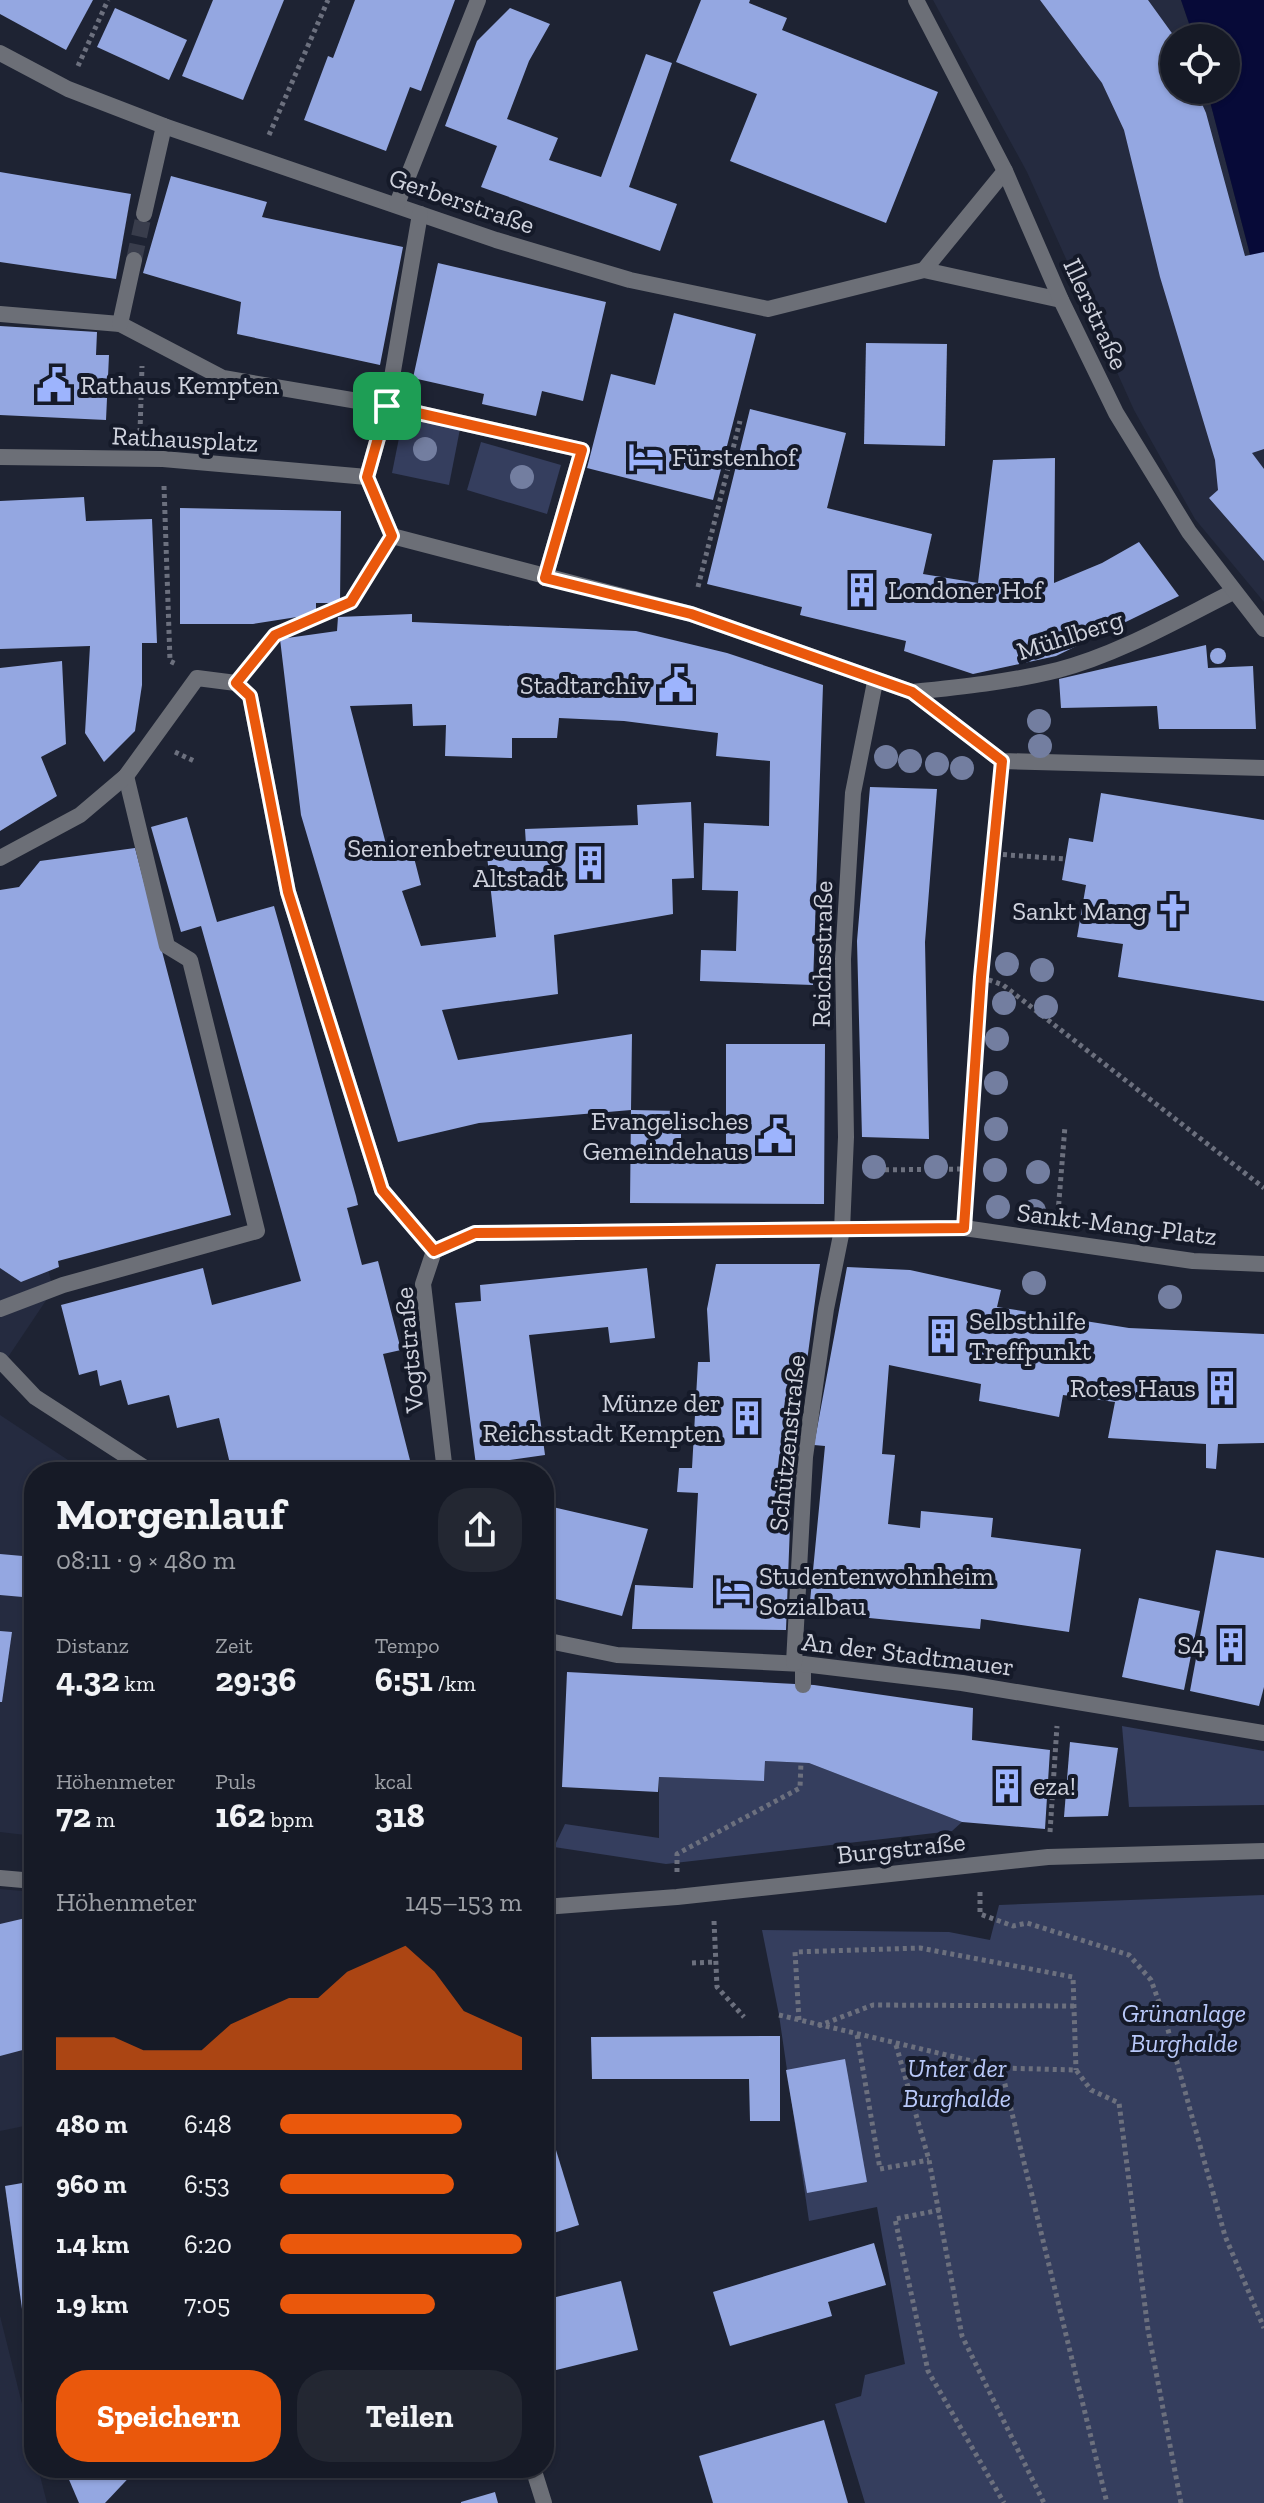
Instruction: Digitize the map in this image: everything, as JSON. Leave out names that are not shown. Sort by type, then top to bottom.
[{"type":"street","points":[[397,204],[478,0]]},
{"type":"street","name":"Illerstraße","points":[[916,0],[1005,171],[1061,300],[1116,413],[1189,532],[1264,629]]},
{"type":"street","name":"Gerberstraße","points":[[0,53],[68,89],[258,160],[630,280],[768,309],[924,270],[1061,300]]},
{"type":"street","points":[[144,214],[164,126]]},
{"type":"street","points":[[924,270],[1005,171]]},
{"type":"street","points":[[420,214],[387,406],[367,477],[392,536],[691,614],[875,682],[912,692],[1002,761],[1264,768]]},
{"type":"street","points":[[120,324],[134,260]]},
{"type":"street","points":[[0,314],[120,324],[223,378],[387,406],[582,450],[545,578]]},
{"type":"street","name":"Rathausplatz","points":[[0,457],[163,459],[367,477]]},
{"type":"street","name":"Mühlberg","points":[[912,692],[983,685],[1061,669],[1147,635],[1233,592]]},
{"type":"street","points":[[0,858],[80,815],[126,776],[197,678],[236,683]]},
{"type":"street","name":"Reichsstraße","points":[[842,1230],[843,959],[852,808],[875,682]]},
{"type":"street","name":"Vogtstraße","points":[[236,683],[250,696],[288,892],[382,1190],[434,1251],[423,1284],[444,1462]]},
{"type":"street","points":[[0,1309],[63,1285],[257,1231],[190,960],[167,946],[126,776]]},
{"type":"street","name":"Sankt-Mang-Platz","points":[[434,1251],[475,1233],[964,1228],[1193,1261],[1264,1264]]},
{"type":"street","name":"Schützenstraße","points":[[803,1685],[799,1664],[805,1457],[826,1309],[842,1230]]},
{"type":"street","points":[[0,1360],[35,1397],[136,1462]]},
{"type":"street","name":"An der Stadtmauer","points":[[554,1642],[617,1655],[799,1664],[1058,1697],[1264,1733]]},
{"type":"street","name":"Burgstraße","points":[[554,1906],[677,1897],[1048,1857],[1264,1851]]},
{"type":"street","points":[[0,1878],[24,1880]]},
{"type":"street","points":[[536,2478],[544,2503]]},
{"type":"path","points":[[68,89],[108,0]]},
{"type":"path","points":[[258,160],[328,0]]},
{"type":"path","points":[[139,459],[143,337]]},
{"type":"path","points":[[691,614],[740,421]]},
{"type":"path","points":[[163,459],[170,661],[197,678]]},
{"type":"path","points":[[236,683],[275,635],[351,602],[392,536]]},
{"type":"path","points":[[964,1228],[981,977],[1002,761]]},
{"type":"path","points":[[995,854],[1065,859]]},
{"type":"path","points":[[981,977],[1003,985],[1264,1188]]},
{"type":"path","points":[[1060,1197],[1065,1126]]},
{"type":"path","points":[[844,1170],[968,1169]]},
{"type":"path","points":[[1048,1857],[1058,1697]]},
{"type":"path","points":[[677,1897],[677,1854],[800,1788],[801,1762]]},
{"type":"path","points":[[712,1891],[717,1987],[744,2017]]},
{"type":"path","points":[[980,1914],[1013,1926],[1027,1923],[1129,1955],[1143,1968],[1165,2019],[1225,2236],[1264,2328]]},
{"type":"path","points":[[799,2020],[795,1952],[920,1948],[1073,1977],[1076,2070],[1091,2090],[1119,2103],[1148,2330],[1181,2503]]},
{"type":"path","points":[[692,1963],[716,1962]]},
{"type":"path","points":[[818,2026],[873,2005],[1074,2006]]},
{"type":"path","points":[[779,2015],[1001,2068],[1076,2070]]},
{"type":"path","points":[[857,2035],[880,2169],[929,2160]]},
{"type":"path","points":[[896,2045],[929,2160],[962,2336],[1044,2503]]},
{"type":"path","points":[[1001,2068],[1107,2503]]},
{"type":"path","points":[[940,2210],[895,2219],[924,2356],[928,2371],[1004,2503]]},
{"type":"shaded area","points":[[933,0],[1181,0],[1189,24],[1160,24],[1160,104],[1211,104],[1264,308],[1264,602],[1195,519],[1134,410],[1027,172]]},
{"type":"shaded area","points":[[1181,0],[1264,0],[1264,308],[1211,104],[1240,104],[1240,24],[1189,24]]},
{"type":"shaded area","points":[[0,1058],[53,1290],[0,1369]]},
{"type":"shaded area","points":[[0,1415],[71,1462],[24,1462],[24,1835],[0,1832]]},
{"type":"shaded area","points":[[0,1889],[24,1891],[24,2126],[0,2131]]},
{"type":"shaded area","points":[[0,2316],[24,2412],[24,2478],[41,2478],[47,2503],[0,2503]]},
{"type":"green space","points":[[403,418],[460,429],[449,485],[392,473]]},
{"type":"green space","points":[[481,442],[561,465],[547,514],[467,490]]},
{"type":"green space","points":[[1122,1726],[1264,1751],[1264,1805],[1129,1807]]},
{"type":"green space","points":[[765,1761],[809,1763],[962,1822],[952,1831],[666,1864],[554,1847],[565,1824],[659,1838],[659,1777],[764,1781]]},
{"type":"green space","name":"Unter der Burghalde","points":[[1264,1895],[1264,2503],[865,2503],[835,2404],[861,2396],[865,2375],[905,2364],[877,2207],[809,2221],[779,2015],[762,1930],[949,1932],[990,1940],[999,1905]]},
{"type":"building","points":[[0,0],[93,0],[66,50],[0,14]]},
{"type":"building","points":[[213,0],[284,0],[243,100],[182,76]]},
{"type":"building","points":[[355,0],[455,0],[421,91],[410,87],[386,151],[304,120],[328,56],[333,58]]},
{"type":"building","points":[[701,0],[750,0],[749,3],[787,18],[782,30],[938,92],[886,223],[730,161],[757,94],[676,62]]},
{"type":"building","points":[[1040,0],[1148,0],[1165,24],[1160,24],[1160,104],[1202,104],[1245,256],[1264,252],[1264,449],[1252,453],[1264,469],[1264,561],[1209,498],[1218,490],[1215,460],[1160,277],[1124,130],[1102,83]]},
{"type":"building","points":[[115,8],[187,40],[169,80],[97,47]]},
{"type":"building","points":[[510,8],[550,24],[529,61],[507,119],[558,138],[549,160],[601,177],[646,54],[672,63],[629,187],[677,204],[660,251],[481,187],[497,146],[445,126],[477,41]]},
{"type":"building","points":[[0,172],[131,194],[116,279],[0,262]]},
{"type":"building","points":[[171,176],[267,202],[262,217],[403,247],[380,365],[237,334],[241,302],[143,273]]},
{"type":"building","points":[[438,263],[606,302],[583,401],[542,391],[536,416],[482,404],[484,394],[413,378]]},
{"type":"building","points":[[674,313],[756,334],[713,500],[587,468],[611,374],[655,385]]},
{"type":"building","name":"Rathaus Kempten","points":[[0,326],[97,332],[96,355],[109,355],[106,420],[0,415]]},
{"type":"building","points":[[866,343],[947,344],[945,446],[864,444]]},
{"type":"building","points":[[750,409],[846,433],[827,508],[932,534],[923,574],[978,583],[993,460],[1055,458],[1054,583],[1102,563],[1139,542],[1179,596],[1056,656],[973,674],[904,651],[906,641],[800,615],[802,607],[707,584]]},
{"type":"building","points":[[84,497],[86,521],[152,519],[157,643],[142,643],[142,685],[135,731],[104,762],[85,733],[90,646],[0,649],[0,501]]},
{"type":"building","points":[[180,508],[341,511],[340,603],[316,603],[316,614],[253,624],[180,624]]},
{"type":"building","points":[[412,614],[412,622],[636,631],[727,653],[823,685],[813,985],[700,981],[701,950],[736,951],[738,891],[702,890],[704,823],[769,826],[770,761],[716,756],[718,733],[624,721],[559,718],[557,738],[512,738],[512,758],[445,756],[446,725],[413,726],[412,704],[350,706],[387,848],[410,842],[421,885],[402,891],[421,946],[496,937],[486,847],[526,845],[525,829],[638,825],[637,805],[691,802],[694,878],[672,879],[673,914],[554,935],[558,994],[442,1010],[458,1060],[632,1034],[631,1110],[479,1123],[398,1142],[301,815],[280,639],[337,631],[338,617]]},
{"type":"building","points":[[1206,645],[1208,668],[1253,666],[1256,729],[1159,729],[1157,706],[1061,708],[1059,679]]},
{"type":"building","points":[[1218,648],[1226,656],[1218,664],[1210,656]]},
{"type":"building","points":[[62,661],[66,744],[41,757],[57,796],[0,831],[0,668]]},
{"type":"building","points":[[870,787],[937,789],[925,942],[929,1139],[862,1137],[857,941]]},
{"type":"building","name":"Sankt Mang","points":[[1101,793],[1264,820],[1264,1001],[1118,977],[1123,944],[1077,937],[1086,885],[1062,880],[1069,838],[1093,842]]},
{"type":"building","points":[[187,817],[217,922],[274,906],[356,1196],[358,1205],[347,1208],[362,1265],[378,1261],[401,1350],[383,1354],[410,1462],[230,1462],[219,1418],[177,1428],[169,1395],[128,1405],[121,1380],[100,1386],[97,1370],[79,1375],[61,1305],[203,1268],[212,1305],[301,1281],[201,926],[181,932],[151,827]]},
{"type":"building","points":[[135,848],[231,1215],[58,1261],[59,1267],[21,1282],[0,1268],[0,890],[19,887],[40,861]]},
{"type":"building","name":"Evangelisches Gemeindehaus","points":[[726,1044],[825,1044],[824,1204],[630,1203],[631,1110],[681,1111],[681,1161],[726,1161]]},
{"type":"building","points":[[716,1264],[820,1264],[792,1473],[786,1630],[632,1629],[635,1585],[693,1588],[698,1493],[677,1492],[679,1468],[692,1468],[698,1362],[710,1362],[707,1309]]},
{"type":"building","points":[[847,1267],[910,1270],[1001,1290],[997,1307],[1129,1328],[1264,1334],[1264,1443],[1218,1444],[1216,1469],[1206,1468],[1206,1444],[1108,1438],[1115,1402],[1063,1395],[1059,1417],[979,1401],[981,1384],[889,1365],[882,1454],[895,1455],[888,1524],[920,1528],[921,1511],[993,1518],[991,1537],[1081,1549],[1069,1632],[981,1619],[980,1629],[809,1612],[825,1446],[814,1445]]},
{"type":"building","points":[[647,1268],[655,1338],[610,1343],[608,1327],[529,1335],[545,1455],[476,1462],[455,1303],[481,1301],[480,1285]]},
{"type":"building","points":[[554,1507],[648,1529],[622,1616],[554,1599]]},
{"type":"building","name":"S4","points":[[1216,1550],[1264,1558],[1264,1687],[1259,1706],[1190,1691]]},
{"type":"building","points":[[0,1554],[24,1556],[24,1597],[0,1595]]},
{"type":"building","points":[[1139,1598],[1200,1611],[1184,1690],[1122,1677]]},
{"type":"building","points":[[0,1631],[12,1632],[2,1702],[0,1702]]},
{"type":"building","points":[[567,1672],[814,1685],[973,1708],[972,1740],[1050,1750],[1045,1829],[962,1822],[809,1763],[765,1761],[764,1781],[659,1777],[658,1792],[562,1787]]},
{"type":"building","name":"eza!","points":[[1070,1742],[1118,1748],[1108,1816],[1064,1817]]},
{"type":"building","points":[[24,1918],[24,2050],[0,2056],[0,1924]]},
{"type":"building","points":[[780,2036],[780,2121],[750,2121],[749,2079],[592,2079],[591,2037]]},
{"type":"building","points":[[845,2059],[867,2182],[807,2193],[786,2070]]},
{"type":"building","points":[[554,2144],[579,2225],[554,2233]]},
{"type":"building","points":[[24,2183],[24,2323],[5,2186]]},
{"type":"building","points":[[874,2243],[886,2285],[828,2302],[832,2316],[730,2346],[713,2292]]},
{"type":"building","points":[[621,2281],[638,2350],[554,2371],[554,2298]]},
{"type":"building","points":[[824,2420],[848,2503],[713,2503],[699,2456]]},
{"type":"building","points":[[68,2478],[129,2478],[105,2503],[79,2503]]},
{"type":"building","points":[[495,2492],[498,2503],[461,2503],[461,2502]]},
{"type":"tunnel","points":[[134,260],[144,214]]},
{"type":"place","name":"Rathaus Kempten","points":[[54,385]]},
{"type":"place","name":"Fürstenhof","points":[[646,457]]},
{"type":"place","name":"Londoner Hof","points":[[862,590]]},
{"type":"place","name":"Stadtarchiv","points":[[676,685]]},
{"type":"place","name":"Seniorenbetreuung Altstadt","points":[[590,863]]},
{"type":"place","name":"Sankt Mang","points":[[1173,911]]},
{"type":"place","name":"Evangelisches Gemeindehaus","points":[[775,1136]]},
{"type":"place","name":"Selbsthilfe Treffpunkt","points":[[943,1336]]},
{"type":"place","name":"Rotes Haus","points":[[1222,1388]]},
{"type":"place","name":"Münze der Reichsstadt Kempten","points":[[747,1418]]},
{"type":"place","name":"Studentenwohnheim Sozialbau","points":[[733,1591]]},
{"type":"place","name":"S4","points":[[1231,1645]]},
{"type":"place","name":"eza!","points":[[1007,1786]]},
{"type":"route","points":[[387,406],[582,450],[545,578],[691,614],[875,682],[912,692],[1002,761],[981,977],[964,1228],[475,1233],[434,1251],[382,1190],[288,892],[250,696],[236,683],[275,635],[351,602],[392,536],[367,477],[387,406]]},
{"type":"park label","name":"Grünanlage Burghalde","points":[[1184,2028]]}]
